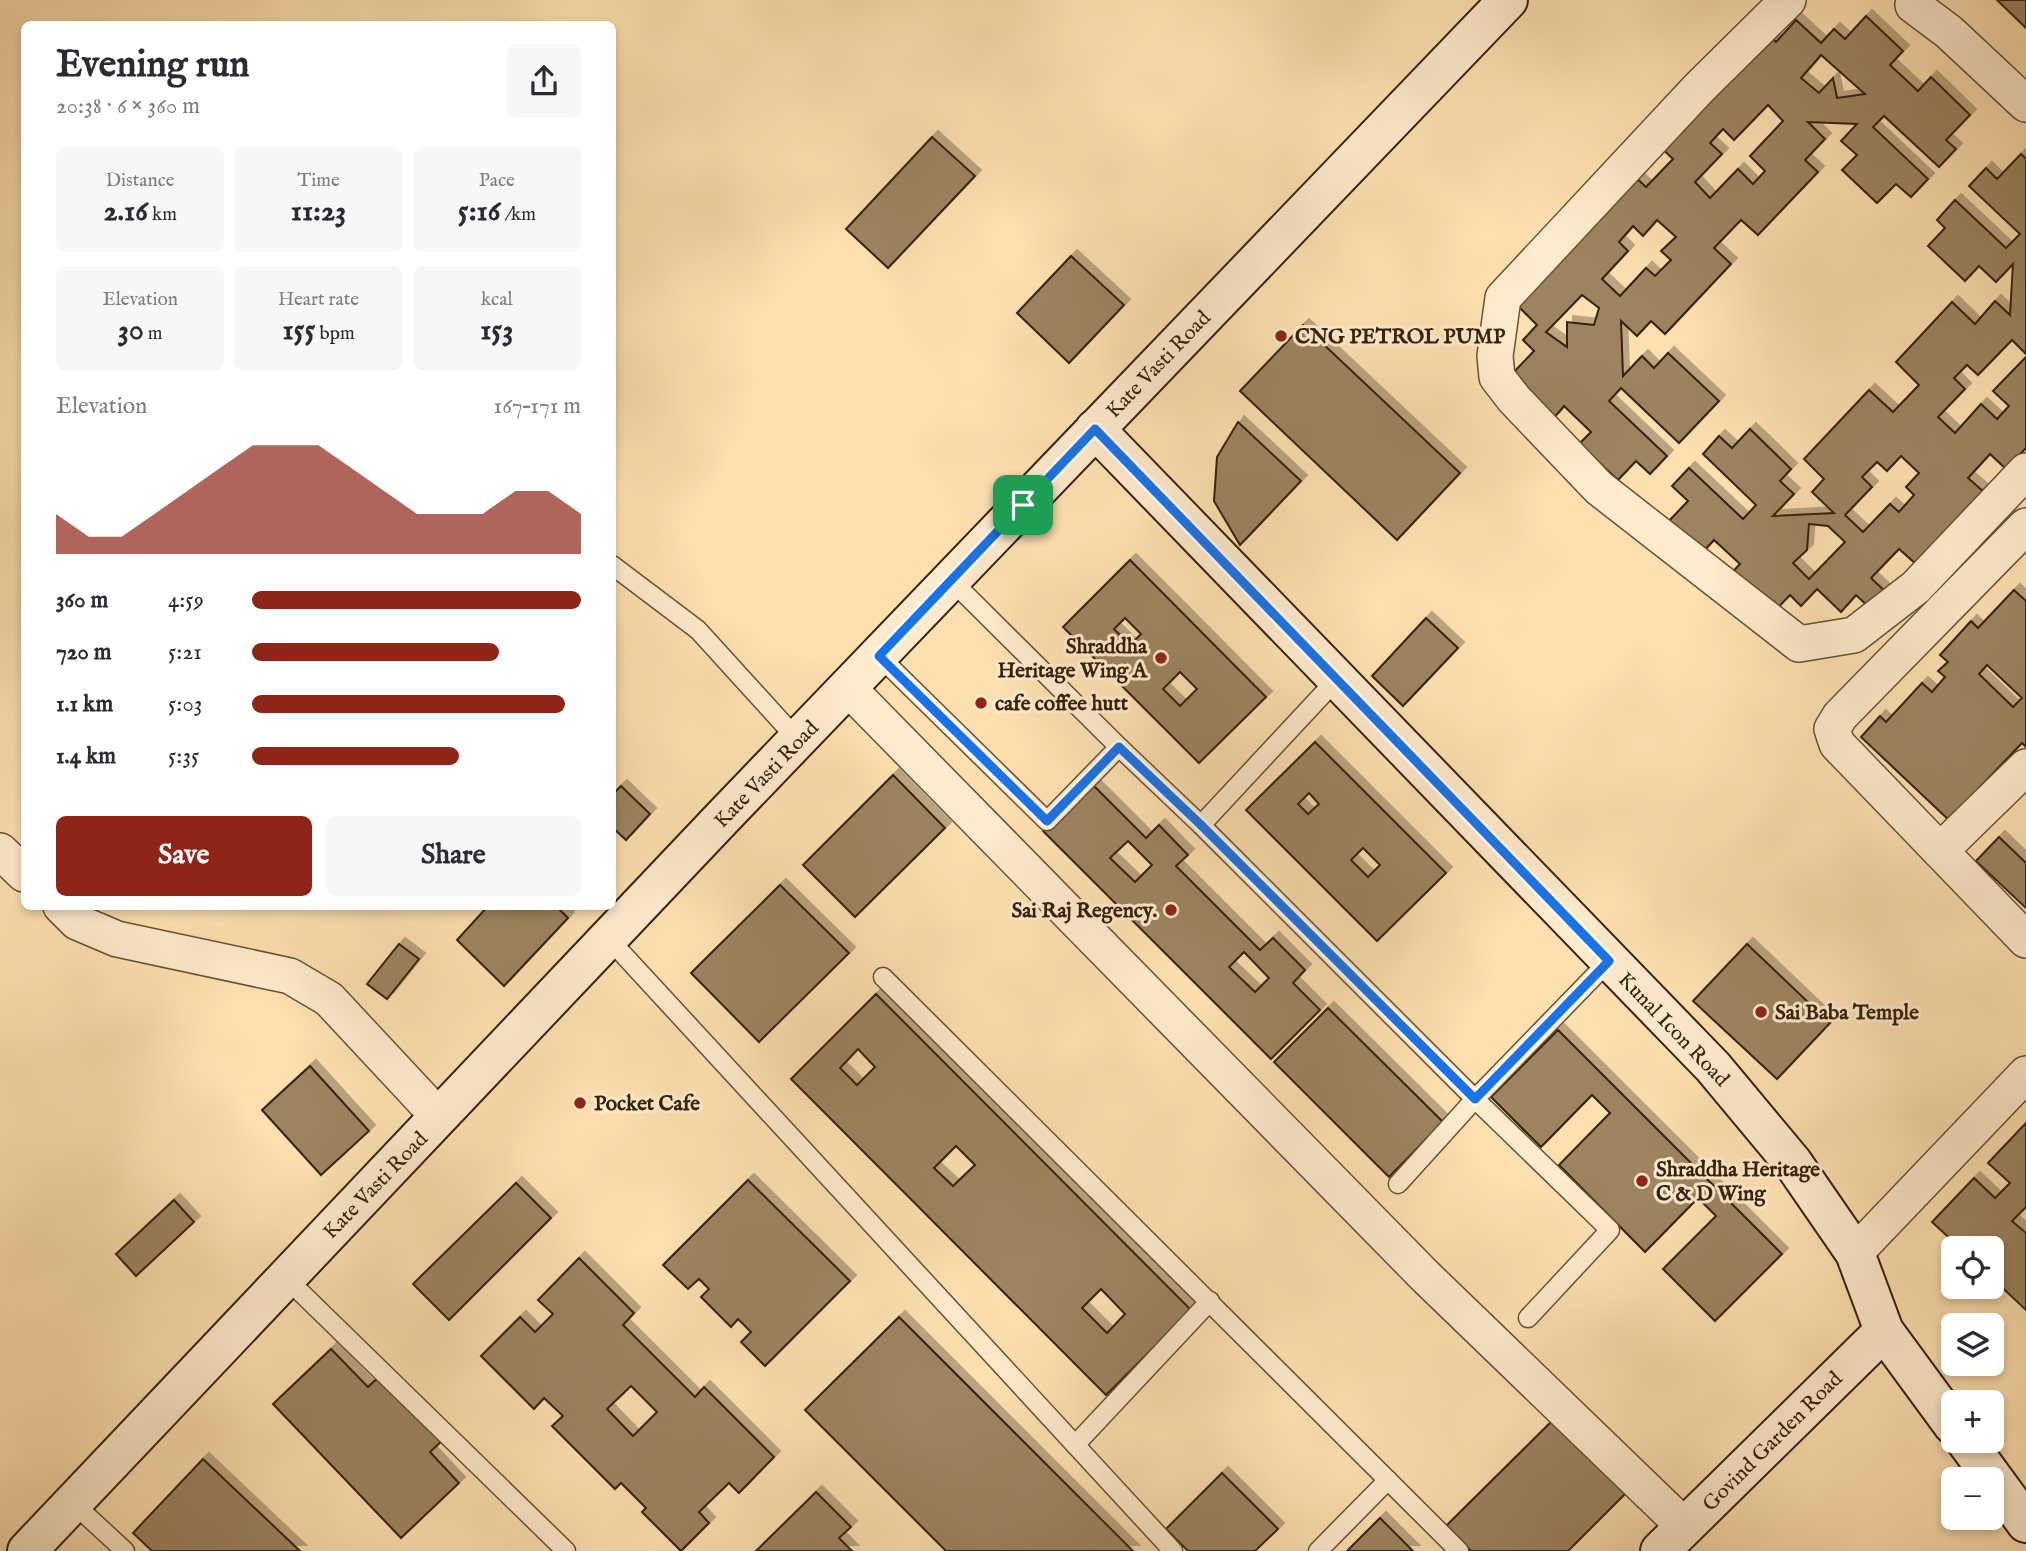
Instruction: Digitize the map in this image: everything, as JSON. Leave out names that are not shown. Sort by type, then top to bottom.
[{"type":"street","name":"Kate Vasti Road","points":[[27,1551],[798,740],[1508,0]]},
{"type":"street","points":[[1788,0],[1699,88],[1503,298],[1495,356],[1497,377],[1514,399],[1600,488],[1799,644],[1854,635],[1916,587],[2026,471]]},
{"type":"street","points":[[1908,2],[1949,32],[2026,104]]},
{"type":"street","name":"Kunal Icon Road","points":[[1095,429],[1722,1078],[1793,1163],[1855,1253],[1884,1331],[1941,1408]]},
{"type":"street","points":[[2026,526],[1840,716],[1832,729],[1837,744],[2026,940]]},
{"type":"street","points":[[848,688],[1425,1276],[1672,1539]]},
{"type":"street","points":[[1940,851],[2026,767]]},
{"type":"street","points":[[0,851],[21,871]]},
{"type":"street","points":[[65,910],[78,922],[117,939],[290,976],[329,999],[439,1118]]},
{"type":"street","points":[[1855,1253],[2026,1074]]},
{"type":"street","name":"Govind Garden Road","points":[[1672,1539],[1884,1331]]},
{"type":"street","points":[[1975,1453],[2026,1522]]},
{"type":"lane","points":[[616,568],[698,630],[798,740]]},
{"type":"lane","points":[[951,580],[1610,1230],[1528,1318]]},
{"type":"lane","points":[[879,656],[1047,821],[1119,747]]},
{"type":"lane","points":[[1201,825],[1336,679]]},
{"type":"lane","points":[[609,939],[1173,1551]]},
{"type":"lane","points":[[1398,1184],[1475,1099],[1609,961]]},
{"type":"lane","points":[[883,977],[1459,1551]]},
{"type":"lane","points":[[286,1278],[566,1551]]},
{"type":"lane","points":[[1075,1445],[1210,1301]]},
{"type":"lane","points":[[1318,1551],[1388,1480]]},
{"type":"lane","points":[[73,1503],[125,1551]]},
{"type":"building","points":[[1997,0],[2026,0],[2026,28]]},
{"type":"building","points":[[1866,16],[1903,51],[1890,65],[1918,91],[1931,77],[1970,115],[1946,140],[1956,149],[1939,167],[1884,116],[1873,127],[1928,179],[1911,197],[1896,184],[1877,203],[1842,170],[1857,155],[1841,141],[1857,124],[1808,122],[1825,139],[1805,160],[1818,172],[1758,235],[1741,220],[1714,248],[1731,264],[1665,334],[1651,321],[1637,336],[1621,321],[1623,376],[1642,356],[1654,368],[1668,353],[1719,401],[1679,443],[1621,388],[1609,401],[1667,456],[1650,474],[1636,461],[1618,480],[1579,444],[1591,432],[1564,406],[1553,419],[1509,377],[1534,351],[1523,340],[1537,325],[1515,303],[1629,171],[1646,187],[1673,159],[1655,142],[1762,29],[1776,42],[1796,20],[1821,43],[1834,29],[1845,39]],"holes":[[[1821,55],[1865,94],[1837,98],[1833,78],[1819,93],[1801,78]],[[1768,105],[1783,121],[1750,156],[1765,171],[1753,184],[1738,169],[1710,198],[1695,182],[1722,154],[1710,143],[1723,129],[1734,140]],[[1657,220],[1676,237],[1661,251],[1671,260],[1655,276],[1646,268],[1620,296],[1602,279],[1628,251],[1619,242],[1633,226],[1643,236]],[[1582,295],[1599,308],[1594,325],[1567,322],[1567,347],[1546,332]]]},
{"type":"building","points":[[932,137],[975,176],[888,268],[846,229]]},
{"type":"building","points":[[2021,154],[2026,159],[2026,354],[2012,340],[1978,375],[1967,365],[1954,378],[1965,389],[1938,417],[1955,433],[1981,404],[1997,419],[2009,406],[1993,391],[2026,357],[2026,448],[2006,469],[1990,454],[1968,478],[1984,492],[1916,564],[1899,549],[1871,578],[1889,595],[1873,611],[1856,595],[1841,612],[1817,589],[1801,606],[1790,595],[1768,618],[1726,579],[1740,564],[1714,540],[1701,554],[1667,523],[1688,501],[1672,486],[1689,468],[1743,519],[1756,505],[1703,454],[1719,436],[1732,448],[1750,429],[1791,469],[1780,481],[1794,494],[1773,516],[1834,513],[1812,492],[1824,479],[1804,459],[1869,390],[1893,412],[1919,385],[1896,362],[1952,302],[1975,324],[1995,301],[2010,315],[2013,264],[1996,282],[1979,266],[1965,281],[1928,246],[1945,228],[1937,220],[1955,200],[2006,248],[2020,234],[1969,186],[1986,168],[1997,179]],"holes":[[[1901,456],[1919,473],[1906,487],[1914,495],[1899,512],[1890,504],[1863,532],[1845,515],[1872,487],[1862,477],[1877,462],[1887,471]],[[1809,524],[1828,526],[1845,542],[1809,579],[1793,563],[1807,550]]]},
{"type":"building","points":[[1071,256],[1124,305],[1069,363],[1017,313]]},
{"type":"building","points":[[1303,325],[1460,473],[1397,540],[1240,391]]},
{"type":"building","points":[[1238,422],[1301,481],[1240,545],[1214,501],[1217,457]]},
{"type":"building","name":"Shraddha Heritage Wing A","points":[[1130,560],[1266,697],[1199,763],[1063,627]],"holes":[[[1125,618],[1141,634],[1130,645],[1114,629]],[[1180,672],[1197,689],[1180,706],[1163,689]]]},
{"type":"building","points":[[2014,590],[2026,601],[2026,747],[2022,743],[1978,789],[1981,792],[1952,823],[1861,737],[1880,716],[1886,722],[1922,683],[1932,692],[1945,677],[1938,671],[1948,662],[1940,655],[1971,621],[1978,628]],"holes":[[[1987,665],[2022,698],[2013,707],[1979,674]]]},
{"type":"building","points":[[1426,618],[1458,648],[1403,706],[1372,676]]},
{"type":"building","points":[[1315,742],[1446,873],[1377,941],[1246,810]],"holes":[[[1309,793],[1319,804],[1308,814],[1298,804]],[[1363,848],[1380,865],[1368,877],[1351,860]]]},
{"type":"building","points":[[893,775],[945,828],[855,917],[803,865]]},
{"type":"building","name":"Sai Raj Regency.","points":[[1091,783],[1146,838],[1159,825],[1188,855],[1176,866],[1260,950],[1273,938],[1305,970],[1293,983],[1320,1010],[1271,1059],[1043,831]],"holes":[[[1128,841],[1152,865],[1135,882],[1110,858]],[[1244,952],[1269,978],[1255,992],[1229,967]]]},
{"type":"building","points":[[621,786],[650,814],[626,840],[616,831],[616,791]]},
{"type":"building","points":[[1999,837],[2026,863],[2026,908],[1976,861]]},
{"type":"building","points":[[780,885],[849,953],[759,1042],[691,973]]},
{"type":"building","points":[[484,910],[560,910],[568,918],[504,986],[457,940]]},
{"type":"building","points":[[399,944],[419,959],[387,999],[367,984]]},
{"type":"building","name":"Sai Baba Temple","points":[[1747,944],[1830,1023],[1777,1079],[1693,1001]]},
{"type":"building","points":[[876,994],[1191,1310],[1106,1395],[791,1079]],"holes":[[[858,1049],[875,1067],[857,1085],[840,1068]],[[956,1146],[975,1165],[953,1186],[934,1168]],[[1101,1289],[1125,1314],[1107,1333],[1082,1308]]]},
{"type":"building","points":[[1328,1008],[1443,1122],[1389,1177],[1274,1062]]},
{"type":"building","name":"Shraddha Heritage C & D Wing","points":[[1558,1030],[1782,1254],[1715,1321],[1663,1269],[1716,1216],[1698,1198],[1645,1252],[1559,1165],[1610,1113],[1592,1095],[1541,1147],[1491,1097]]},
{"type":"building","points":[[310,1066],[369,1131],[321,1175],[262,1110]]},
{"type":"building","points":[[2026,1123],[2026,1207],[2012,1221],[2026,1233],[2026,1310],[2004,1289],[2004,1236],[1947,1236],[1932,1222],[1974,1178],[1995,1198],[2010,1183],[1988,1163]]},
{"type":"building","points":[[748,1180],[850,1281],[765,1366],[741,1342],[751,1332],[738,1319],[731,1327],[701,1297],[709,1289],[699,1279],[688,1289],[663,1265]]},
{"type":"building","points":[[516,1183],[551,1218],[449,1320],[413,1284]]},
{"type":"building","points":[[174,1200],[194,1222],[136,1276],[116,1254]]},
{"type":"building","points":[[579,1258],[634,1313],[623,1325],[695,1397],[704,1387],[774,1457],[739,1493],[729,1483],[699,1512],[709,1523],[681,1551],[642,1512],[646,1508],[621,1483],[615,1489],[552,1426],[563,1416],[544,1398],[534,1409],[481,1356],[520,1317],[535,1332],[553,1314],[538,1300]],"holes":[[[631,1386],[657,1412],[633,1436],[607,1409]]]},
{"type":"building","points":[[899,1317],[1133,1551],[946,1551],[805,1410]]},
{"type":"building","points":[[331,1349],[368,1387],[383,1373],[445,1438],[430,1452],[459,1483],[401,1538],[273,1404]]},
{"type":"building","points":[[1553,1420],[1626,1493],[1568,1551],[1471,1551],[1446,1526]]},
{"type":"building","points":[[203,1459],[300,1551],[152,1551],[133,1533]]},
{"type":"building","points":[[1222,1473],[1278,1529],[1255,1551],[1188,1551],[1166,1529]]},
{"type":"building","points":[[816,1492],[851,1527],[839,1538],[852,1551],[756,1551]]},
{"type":"building","points":[[1380,1518],[1413,1551],[1347,1551]]},
{"type":"place","name":"CNG PETROL PUMP","points":[[1281,336]]},
{"type":"place","name":"Shraddha Heritage Wing A","points":[[1161,658]]},
{"type":"place","name":"cafe coffee hutt","points":[[981,703]]},
{"type":"place","name":"Sai Raj Regency.","points":[[1171,910]]},
{"type":"place","name":"Sai Baba Temple","points":[[1761,1012]]},
{"type":"place","name":"Pocket Cafe","points":[[580,1103]]},
{"type":"place","name":"Shraddha Heritage C & D Wing","points":[[1642,1181]]},
{"type":"route","points":[[1095,429],[1609,961],[1475,1099],[1201,825],[1119,747],[1047,821],[879,656],[1023,505],[1095,429]]}]
